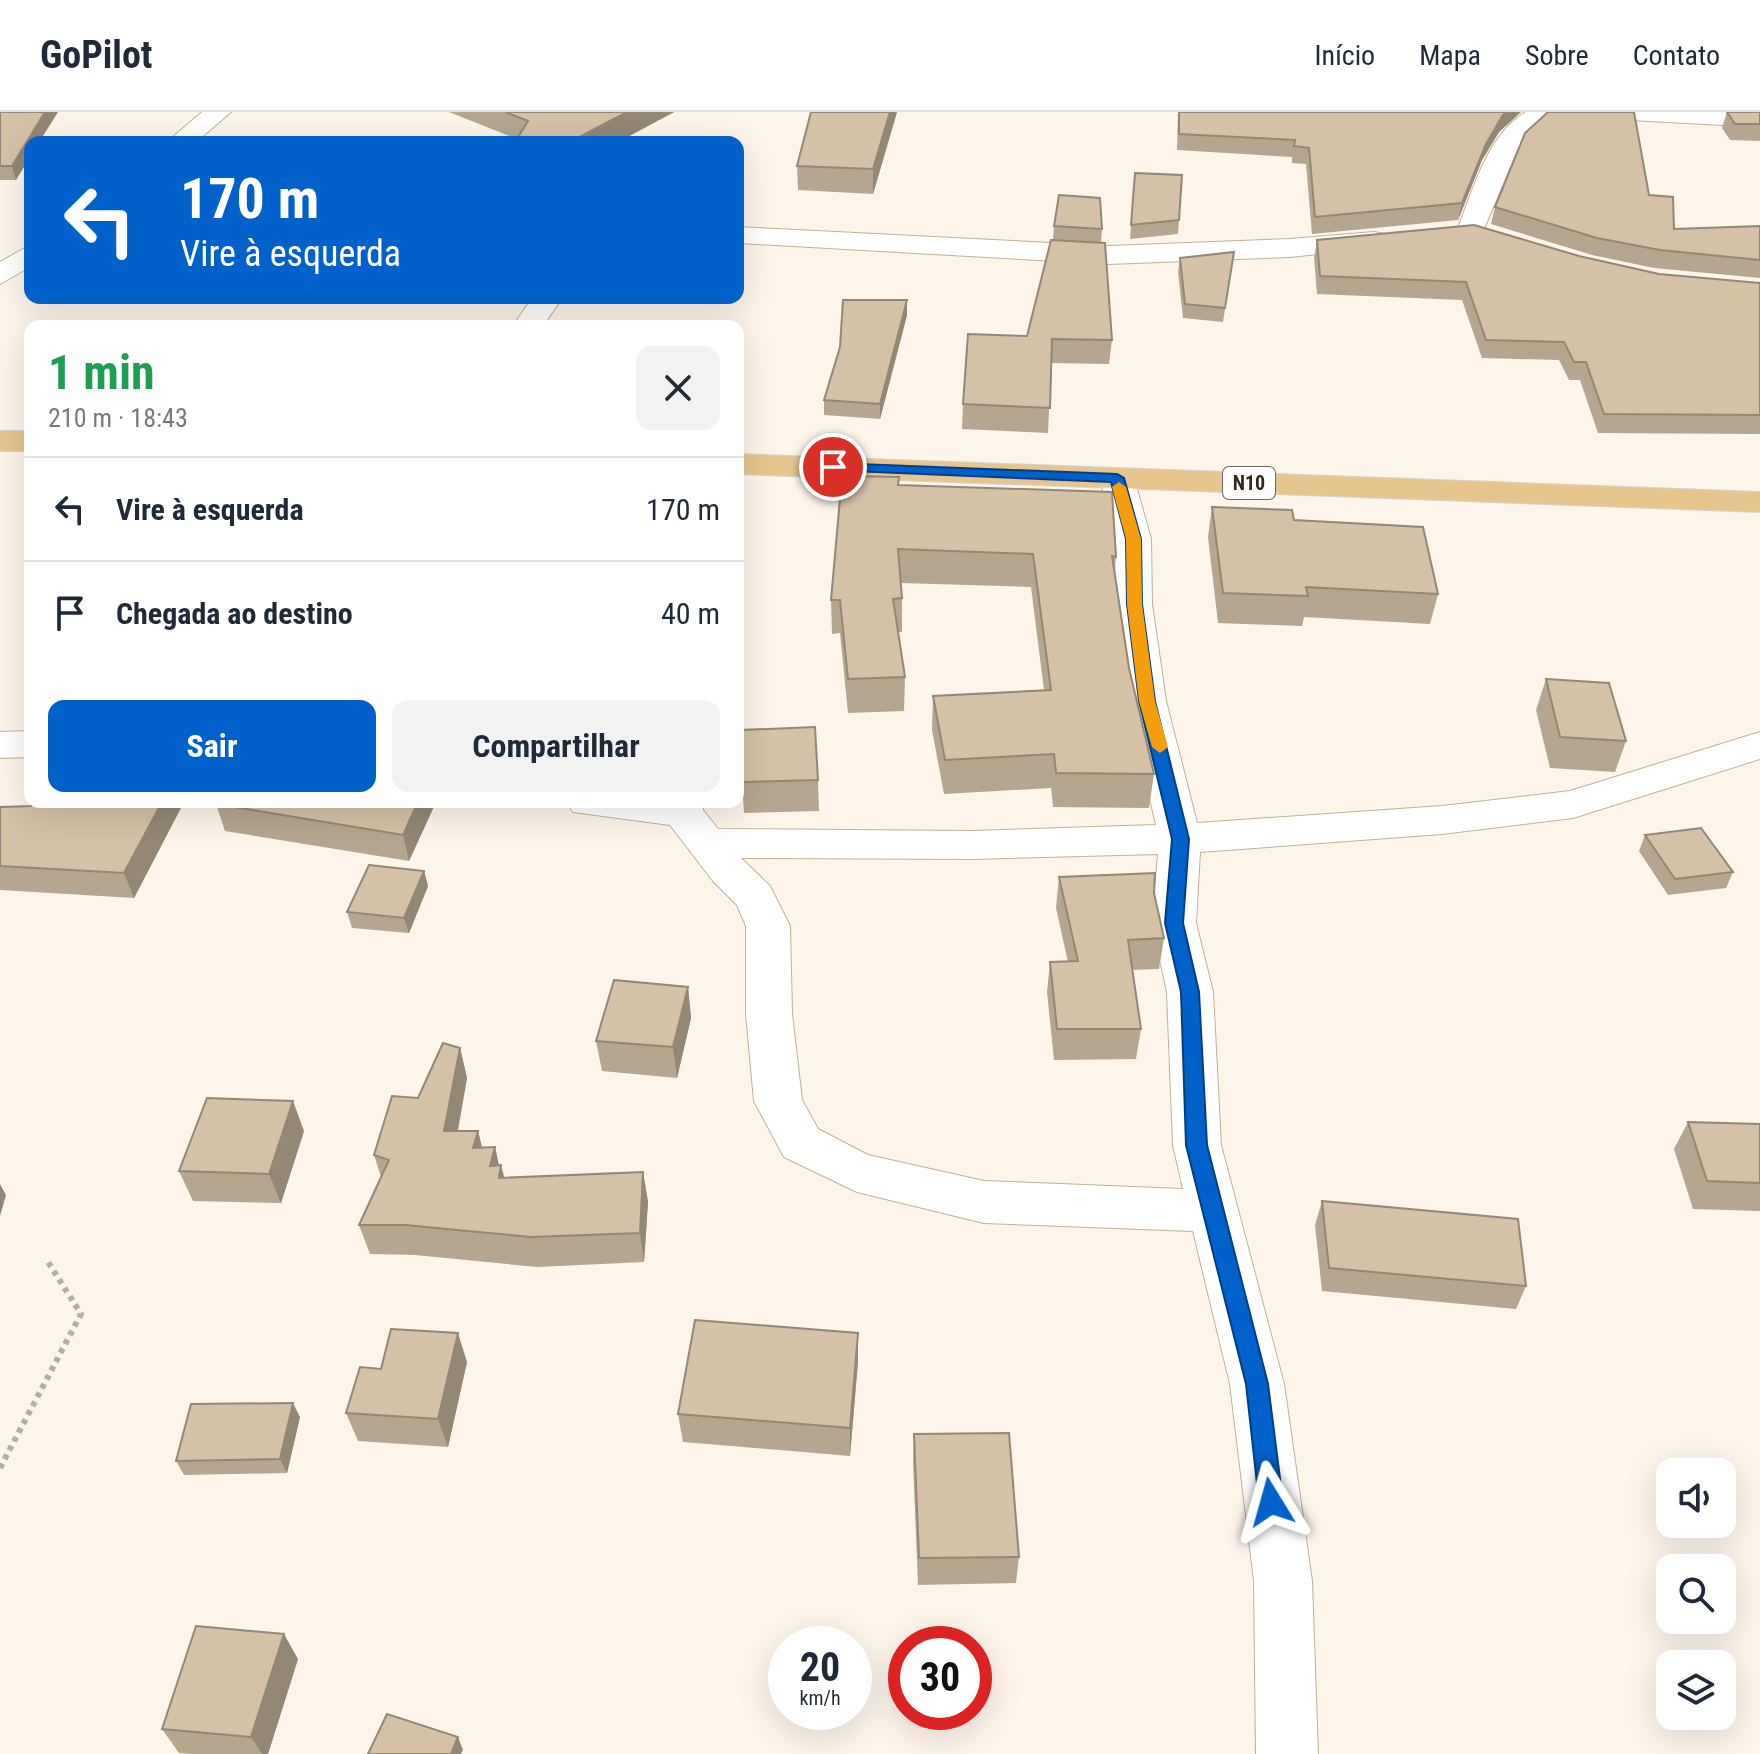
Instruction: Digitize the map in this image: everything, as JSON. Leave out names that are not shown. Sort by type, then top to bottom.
[{"type":"main road","points":[[0,441],[24,441]]},
{"type":"main road","name":"N10","points":[[744,464],[1758,505]]},
{"type":"street","points":[[188,136],[218,112]]},
{"type":"street","points":[[1471,232],[1485,187],[1511,137],[1528,119],[1544,112]]},
{"type":"street","points":[[1630,112],[1760,119]]},
{"type":"street","points":[[744,235],[1109,255],[1290,248],[1397,237]]},
{"type":"street","points":[[0,275],[24,258]]},
{"type":"street","points":[[1117,478],[1133,539],[1134,604],[1147,701],[1180,839],[1174,923],[1190,992],[1197,1145],[1257,1384],[1283,1581],[1287,1754]]},
{"type":"street","points":[[0,745],[24,744]]},
{"type":"street","points":[[624,808],[691,819],[972,845],[1180,839],[1442,820],[1573,804],[1760,745]]},
{"type":"street","points":[[691,819],[755,897],[768,926],[769,1014],[778,1101],[801,1143],[857,1172],[984,1202],[1214,1211]]},
{"type":"path","points":[[0,1468],[81,1314],[48,1262]]},
{"type":"building","points":[[0,112],[45,112],[30,136],[24,136],[24,146],[12,166],[0,166]]},
{"type":"building","points":[[505,112],[627,112],[581,136],[519,136],[528,121]]},
{"type":"building","points":[[811,112],[890,112],[873,169],[797,166]]},
{"type":"building","points":[[1179,112],[1507,112],[1486,144],[1462,203],[1315,217],[1309,148],[1294,146],[1295,140],[1179,134]]},
{"type":"building","points":[[1548,112],[1634,112],[1649,195],[1673,197],[1674,229],[1760,226],[1760,260],[1660,250],[1597,238],[1495,207],[1525,133]]},
{"type":"building","points":[[1727,112],[1760,112],[1760,124],[1735,124]]},
{"type":"building","points":[[1135,173],[1182,175],[1179,220],[1131,225]]},
{"type":"building","points":[[1059,195],[1100,198],[1102,229],[1054,226]]},
{"type":"building","points":[[1474,225],[1579,256],[1659,274],[1760,283],[1760,415],[1604,414],[1586,362],[1574,362],[1564,342],[1486,340],[1466,282],[1320,276],[1317,240]]},
{"type":"building","points":[[1051,240],[1105,243],[1112,340],[1052,339],[1050,408],[963,404],[968,334],[1027,336]]},
{"type":"building","points":[[1234,252],[1225,308],[1185,304],[1180,258]]},
{"type":"building","points":[[843,300],[907,300],[880,404],[824,400],[840,347]]},
{"type":"building","points":[[842,476],[899,477],[898,485],[1112,492],[1116,557],[1112,556],[1129,668],[1154,774],[1056,773],[1054,754],[945,760],[933,696],[1051,690],[1033,554],[898,549],[902,598],[893,599],[905,677],[848,679],[840,600],[831,600]]},
{"type":"building","points":[[1212,507],[1292,510],[1294,520],[1423,527],[1438,594],[1306,587],[1308,596],[1223,593]]},
{"type":"building","points":[[1546,679],[1609,683],[1626,741],[1560,737]]},
{"type":"building","points":[[815,727],[818,780],[744,782],[744,730]]},
{"type":"building","points":[[0,807],[159,808],[124,873],[0,866]]},
{"type":"building","points":[[240,808],[415,808],[403,835]]},
{"type":"building","points":[[1701,828],[1733,872],[1675,879],[1645,835]]},
{"type":"building","points":[[369,865],[424,871],[404,918],[347,912]]},
{"type":"building","points":[[1155,873],[1154,893],[1164,938],[1128,940],[1141,1029],[1057,1029],[1050,962],[1078,961],[1059,877]]},
{"type":"building","points":[[614,980],[688,987],[673,1047],[596,1041]]},
{"type":"building","points":[[443,1043],[460,1048],[444,1131],[478,1131],[473,1148],[495,1147],[490,1166],[501,1165],[499,1178],[643,1172],[640,1233],[531,1237],[405,1225],[359,1225],[389,1160],[374,1155],[392,1096],[418,1098]]},
{"type":"building","points":[[207,1098],[293,1101],[269,1174],[179,1171]]},
{"type":"building","points":[[1688,1122],[1760,1124],[1760,1183],[1707,1181]]},
{"type":"building","points":[[1322,1201],[1518,1219],[1526,1286],[1329,1268]]},
{"type":"building","points":[[695,1320],[858,1333],[850,1428],[678,1414]]},
{"type":"building","points":[[391,1329],[458,1333],[438,1419],[346,1413],[360,1367],[381,1369]]},
{"type":"building","points":[[293,1403],[280,1459],[176,1461],[191,1404]]},
{"type":"building","points":[[1009,1433],[1019,1557],[919,1558],[914,1434]]},
{"type":"building","points":[[196,1626],[284,1634],[251,1737],[162,1729]]},
{"type":"building","points":[[387,1714],[458,1737],[451,1754],[368,1754]]},
{"type":"slow traffic","points":[[1119,487],[1133,539],[1134,604],[1147,701],[1160,747]]},
{"type":"route","points":[[833,467],[1117,478],[1133,539],[1134,604],[1147,701],[1167,774],[1180,839],[1174,923],[1190,992],[1191,1074],[1197,1145],[1257,1384],[1271,1502]]}]
